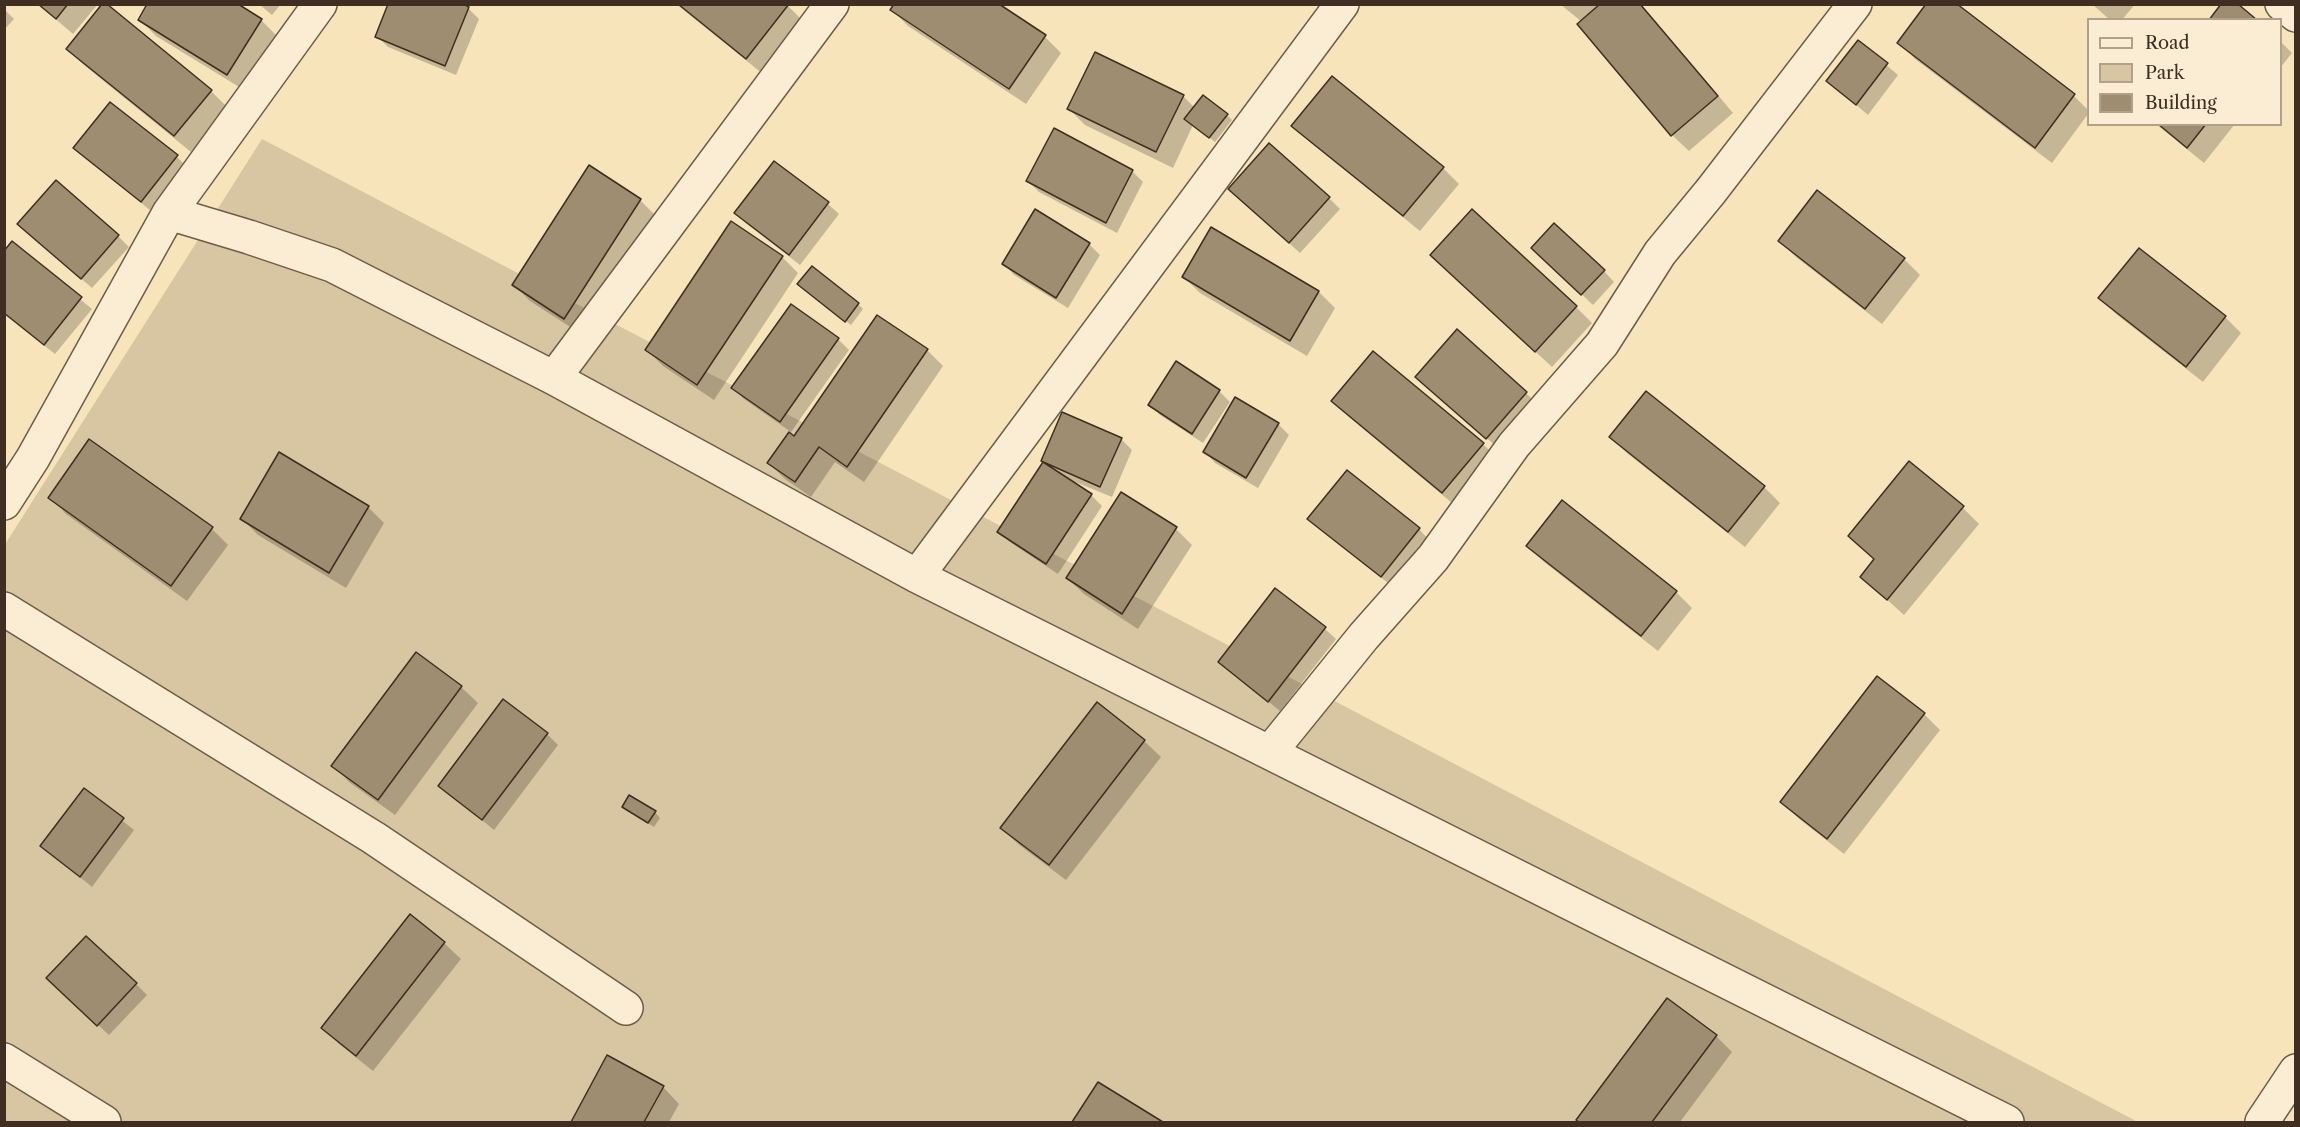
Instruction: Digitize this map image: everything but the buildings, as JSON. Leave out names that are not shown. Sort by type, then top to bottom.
[{"type":"street","points":[[4,503],[33,458],[170,213],[320,4]]},
{"type":"street","points":[[554,378],[832,4]]},
{"type":"street","points":[[917,576],[1341,4]]},
{"type":"street","points":[[1270,752],[1364,636],[1433,558],[1514,444],[1602,344],[1660,254],[1854,4]]},
{"type":"street","points":[[2282,4],[2295,15]]},
{"type":"street","points":[[170,213],[332,265],[554,378],[917,576],[2007,1122]]},
{"type":"street","points":[[4,609],[374,838],[626,1008]]},
{"type":"street","points":[[4,1060],[104,1122]]},
{"type":"street","points":[[2262,1122],[2295,1071]]},
{"type":"green space","points":[[262,139],[2136,1121],[5,1122],[4,546]]}]
